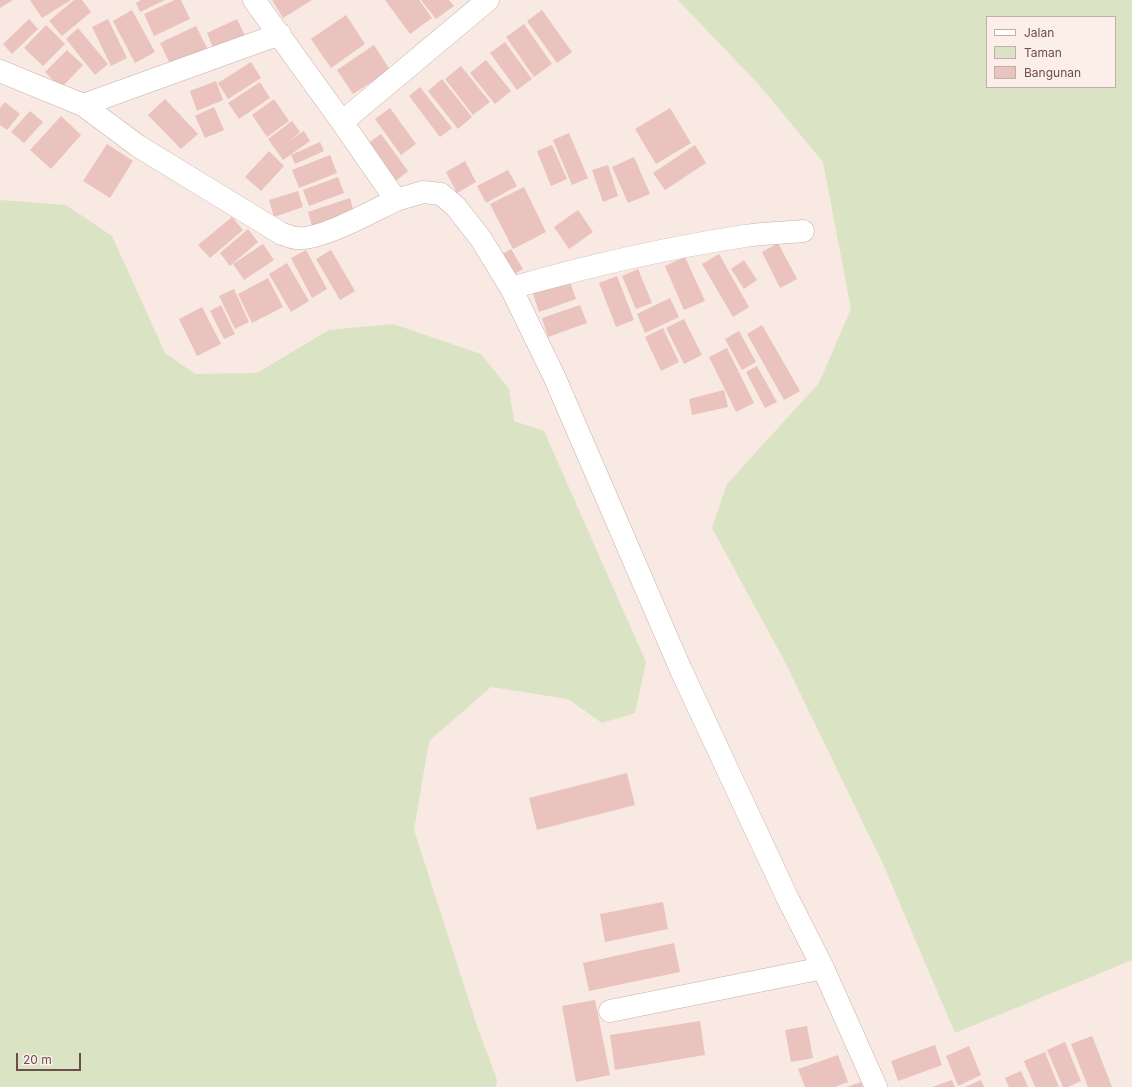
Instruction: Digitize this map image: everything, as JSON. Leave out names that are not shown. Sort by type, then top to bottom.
[{"type":"street","points":[[254,0],[280,34],[396,200]]},
{"type":"street","points":[[342,122],[488,0]]},
{"type":"street","points":[[83,105],[280,34]]},
{"type":"street","points":[[0,71],[83,105],[138,146],[282,234],[297,238],[312,237],[325,233],[396,200],[423,192],[441,194],[456,207],[481,239],[511,288],[554,376],[681,670],[787,897],[823,968],[876,1087]]},
{"type":"street","points":[[511,288],[574,270],[662,250],[746,236],[803,231]]},
{"type":"street","points":[[610,1011],[823,968]]},
{"type":"green space","points":[[678,0],[1132,0],[1132,960],[955,1033],[883,864],[785,662],[712,528],[727,484],[819,383],[851,309],[823,162],[760,86]]},
{"type":"green space","points":[[0,200],[66,205],[112,236],[165,353],[195,374],[257,373],[329,330],[393,324],[481,354],[509,389],[514,421],[544,431],[646,662],[635,713],[602,723],[568,699],[491,687],[429,741],[414,830],[478,1029],[497,1080],[496,1087],[0,1087]]},
{"type":"building","points":[[0,0],[13,0],[0,8]]},
{"type":"building","points":[[30,0],[71,0],[42,18]]},
{"type":"building","points":[[74,0],[82,0],[91,12],[62,36],[49,21]]},
{"type":"building","points":[[141,0],[165,0],[140,12],[136,3]]},
{"type":"building","points":[[175,0],[181,0],[190,19],[154,36],[144,14]]},
{"type":"building","points":[[272,0],[312,0],[283,18]]},
{"type":"building","points":[[385,0],[419,0],[432,18],[410,34]]},
{"type":"building","points":[[421,0],[449,0],[454,6],[436,19]]},
{"type":"building","points":[[132,10],[155,52],[135,63],[113,21]]},
{"type":"building","points":[[542,10],[572,52],[557,63],[527,21]]},
{"type":"building","points":[[346,15],[365,44],[331,68],[311,39]]},
{"type":"building","points":[[29,19],[38,29],[12,54],[3,44]]},
{"type":"building","points":[[108,19],[127,58],[111,66],[92,27]]},
{"type":"building","points":[[237,19],[245,36],[214,50],[207,33]]},
{"type":"building","points":[[524,24],[552,64],[534,77],[506,37]]},
{"type":"building","points":[[46,25],[65,44],[43,66],[24,48]]},
{"type":"building","points":[[196,26],[207,48],[171,66],[160,43]]},
{"type":"building","points":[[78,28],[108,64],[95,75],[66,39]]},
{"type":"building","points":[[505,42],[532,79],[517,90],[490,53]]},
{"type":"building","points":[[374,45],[390,70],[353,94],[337,70]]},
{"type":"building","points":[[67,50],[83,65],[61,88],[45,72]]},
{"type":"building","points":[[486,60],[511,91],[495,104],[470,73]]},
{"type":"building","points":[[251,62],[261,78],[228,99],[218,83]]},
{"type":"building","points":[[461,66],[490,102],[473,115],[445,79]]},
{"type":"building","points":[[442,79],[472,117],[458,129],[428,91]]},
{"type":"building","points":[[216,81],[223,100],[197,111],[190,91]]},
{"type":"building","points":[[260,82],[270,98],[239,119],[228,103]]},
{"type":"building","points":[[420,87],[452,128],[440,137],[409,96]]},
{"type":"building","points":[[165,99],[198,134],[181,149],[148,115]]},
{"type":"building","points":[[274,99],[289,121],[267,137],[252,115]]},
{"type":"building","points":[[5,102],[20,114],[7,130],[0,125],[0,108]]},
{"type":"building","points":[[214,107],[224,130],[205,138],[195,116]]},
{"type":"building","points":[[390,108],[416,144],[401,155],[375,119]]},
{"type":"building","points":[[670,108],[691,143],[656,164],[635,129]]},
{"type":"building","points":[[30,111],[43,122],[24,143],[11,132]]},
{"type":"building","points":[[61,116],[81,135],[51,169],[30,150]]},
{"type":"building","points":[[292,121],[300,132],[287,142],[304,131],[310,141],[283,160],[268,139]]},
{"type":"building","points":[[569,133],[588,178],[572,185],[553,140]]},
{"type":"building","points":[[381,134],[408,171],[392,184],[364,146]]},
{"type":"building","points":[[320,142],[324,151],[295,164],[291,155]]},
{"type":"building","points":[[107,144],[133,161],[110,198],[83,181]]},
{"type":"building","points":[[552,145],[567,179],[551,186],[537,151]]},
{"type":"building","points":[[695,145],[706,163],[665,190],[653,173]]},
{"type":"building","points":[[269,151],[284,166],[261,191],[245,177]]},
{"type":"building","points":[[330,155],[337,173],[299,188],[292,170]]},
{"type":"building","points":[[634,157],[650,194],[628,203],[612,167]]},
{"type":"building","points":[[465,161],[476,182],[457,193],[446,172]]},
{"type":"building","points":[[608,165],[618,196],[603,202],[592,170]]},
{"type":"building","points":[[508,170],[517,186],[486,203],[477,186]]},
{"type":"building","points":[[338,177],[344,193],[309,206],[303,190]]},
{"type":"building","points":[[524,187],[546,232],[513,249],[490,204]]},
{"type":"building","points":[[298,191],[303,207],[274,217],[269,200]]},
{"type":"building","points":[[350,198],[354,213],[312,226],[308,212]]},
{"type":"building","points":[[578,210],[593,232],[569,249],[554,227]]},
{"type":"building","points":[[232,217],[243,230],[210,258],[198,245]]},
{"type":"building","points":[[248,229],[258,242],[230,266],[220,253]]},
{"type":"building","points":[[778,243],[797,279],[780,288],[762,252]]},
{"type":"building","points":[[263,244],[274,260],[244,280],[233,264]]},
{"type":"building","points":[[511,249],[523,269],[508,278],[496,258]]},
{"type":"building","points":[[306,250],[327,289],[312,298],[291,258]]},
{"type":"building","points":[[331,250],[355,291],[340,300],[316,259]]},
{"type":"building","points":[[719,254],[749,307],[733,317],[702,264]]},
{"type":"building","points":[[685,257],[705,301],[684,310],[665,266]]},
{"type":"building","points":[[744,260],[757,280],[744,289],[731,269]]},
{"type":"building","points":[[287,263],[309,301],[291,312],[269,274]]},
{"type":"building","points":[[638,269],[652,303],[636,309],[622,276]]},
{"type":"building","points":[[617,276],[634,320],[616,327],[599,283]]},
{"type":"building","points":[[268,278],[283,307],[252,323],[238,294]]},
{"type":"building","points":[[569,279],[576,299],[539,312],[532,291]]},
{"type":"building","points":[[234,289],[249,322],[235,329],[219,296]]},
{"type":"building","points":[[670,298],[679,317],[645,333],[637,314]]},
{"type":"building","points":[[221,305],[235,334],[224,339],[210,311]]},
{"type":"building","points":[[580,305],[587,323],[548,337],[542,318]]},
{"type":"building","points":[[202,307],[221,344],[197,356],[179,319]]},
{"type":"building","points":[[684,319],[702,355],[684,364],[666,328]]},
{"type":"building","points":[[762,325],[800,391],[784,400],[747,334]]},
{"type":"building","points":[[663,328],[679,362],[661,371],[645,337]]},
{"type":"building","points":[[739,331],[756,362],[742,370],[725,339]]},
{"type":"building","points":[[727,348],[754,403],[736,412],[709,357]]},
{"type":"building","points":[[757,366],[777,402],[765,408],[746,372]]},
{"type":"building","points":[[724,390],[728,407],[692,415],[689,399]]},
{"type":"building","points":[[627,773],[635,805],[537,830],[529,798]]},
{"type":"building","points":[[663,902],[668,929],[605,942],[600,914]]},
{"type":"building","points":[[674,943],[680,972],[589,991],[583,963]]},
{"type":"building","points":[[595,1000],[610,1075],[576,1082],[562,1006]]},
{"type":"building","points":[[700,1021],[705,1055],[615,1070],[610,1035]]},
{"type":"building","points":[[807,1026],[813,1058],[791,1062],[785,1030]]},
{"type":"building","points":[[1092,1036],[1112,1087],[1088,1087],[1071,1044]]},
{"type":"building","points":[[1065,1042],[1081,1081],[1068,1087],[1063,1087],[1047,1050]]},
{"type":"building","points":[[935,1045],[942,1065],[898,1081],[891,1061]]},
{"type":"building","points":[[969,1046],[981,1075],[958,1086],[946,1056]]},
{"type":"building","points":[[1045,1052],[1059,1087],[1035,1087],[1024,1061]]},
{"type":"building","points":[[838,1055],[848,1082],[835,1087],[805,1087],[798,1069]]},
{"type":"building","points":[[1021,1071],[1028,1087],[1009,1087],[1005,1078]]},
{"type":"building","points":[[952,1080],[955,1087],[932,1087]]},
{"type":"building","points":[[981,1080],[984,1087],[965,1087]]},
{"type":"building","points":[[861,1082],[863,1087],[847,1087]]}]
